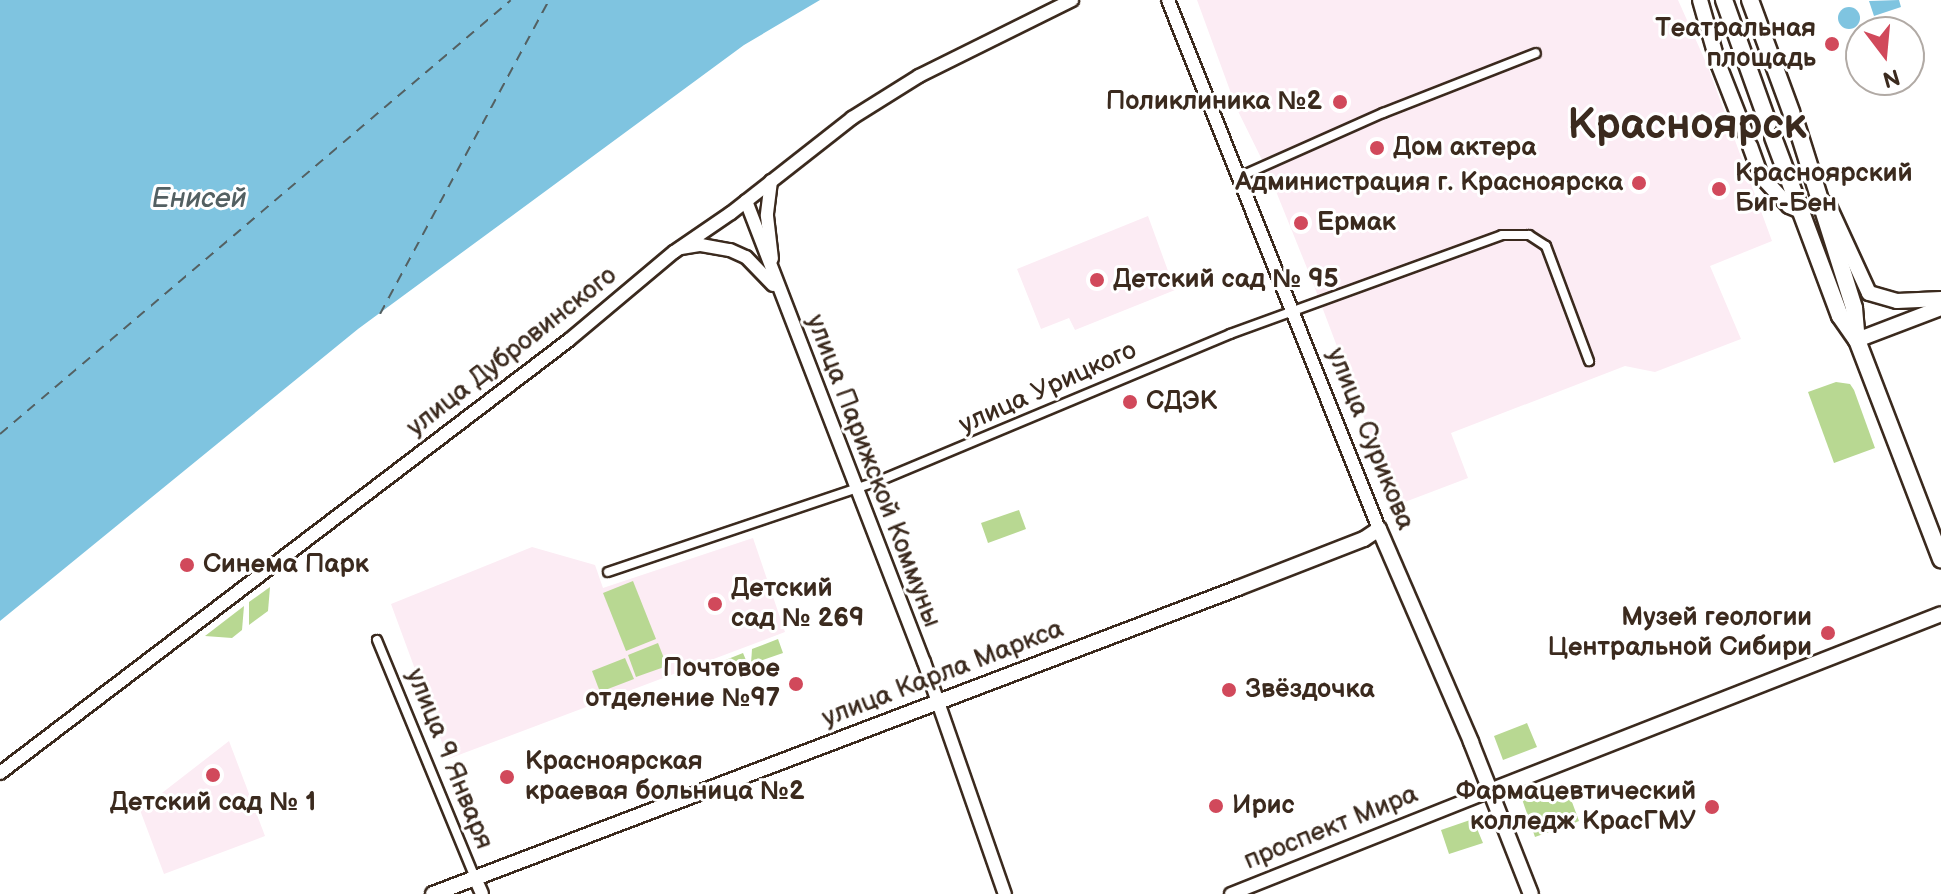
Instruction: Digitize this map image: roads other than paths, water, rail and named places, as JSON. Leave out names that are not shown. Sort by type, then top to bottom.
[{"type":"highway","points":[[1724,0],[1840,316],[1857,340],[1941,559]]},
{"type":"highway","points":[[1754,5],[1809,163],[1854,308],[1857,340]]},
{"type":"main road","name":"улица Дубровинского","points":[[0,773],[569,340],[678,248],[746,201],[852,118],[901,86],[1072,0]]},
{"type":"main road","name":"улица Сурикова","points":[[1168,0],[1379,529],[1531,894]]},
{"type":"main road","points":[[1700,0],[1718,63],[1761,176],[1789,206],[1803,212]]},
{"type":"main road","points":[[1809,163],[1858,275],[1869,293],[1897,301],[1941,299]]},
{"type":"main road","points":[[771,181],[767,216],[777,290]]},
{"type":"main road","name":"улица Парижской Коммуны","points":[[746,201],[777,290],[924,662],[935,701],[1005,894]]},
{"type":"main road","points":[[678,248],[701,245],[730,250],[746,257],[777,290]]},
{"type":"main road","points":[[1857,340],[1941,308]]},
{"type":"main road","name":"улица Карла Маркса","points":[[433,894],[1364,539],[1379,529]]},
{"type":"main road","name":"проспект Мира","points":[[1231,894],[1941,614]]},
{"type":"main road","name":"улица 9 Января","points":[[475,878],[482,894]]},
{"type":"street","points":[[1239,177],[1371,117],[1536,53]]},
{"type":"street","name":"улица Урицкого","points":[[608,572],[855,489],[1292,310],[1502,235],[1529,235],[1546,246],[1589,361]]},
{"type":"street","name":"улица 9 Января","points":[[377,640],[475,878]]},
{"type":"water","name":"Енисей","points":[[0,0],[820,0],[744,45],[358,329],[0,621]]},
{"type":"water","points":[[1899,0],[1901,7],[1874,16],[1869,1]]},
{"type":"water","points":[[1849,7],[1859,14],[1845,16],[1845,28],[1841,26],[1838,18],[1841,10]]},
{"type":"place","name":"Театральная площадь","points":[[1832,44]]},
{"type":"place","name":"Поликлиника №2","points":[[1340,102]]},
{"type":"place","name":"Дом актера","points":[[1377,148]]},
{"type":"place","name":"Администрация г. Красноярска","points":[[1639,183]]},
{"type":"place","name":"Красноярский Биг-Бен","points":[[1719,189]]},
{"type":"place","name":"Ермак","points":[[1301,223]]},
{"type":"place","name":"Детский сад № 95","points":[[1097,280]]},
{"type":"place","name":"СДЭК","points":[[1130,402]]},
{"type":"place","name":"Синема Парк","points":[[187,565]]},
{"type":"place","name":"Детский сад № 269","points":[[715,604]]},
{"type":"place","name":"Музей геологии Центральной Сибири","points":[[1828,633]]},
{"type":"place","name":"Почтовое отделение №97","points":[[796,684]]},
{"type":"place","name":"Звёздочка","points":[[1229,690]]},
{"type":"place","name":"Детский сад № 1","points":[[213,775]]},
{"type":"place","name":"Красноярская краевая больница №2","points":[[507,777]]},
{"type":"place","name":"Ирис","points":[[1216,806]]},
{"type":"place","name":"Фармацевтический колледж КрасГМУ","points":[[1712,807]]},
{"type":"district","name":"Красноярск","points":[[1687,126]]}]
